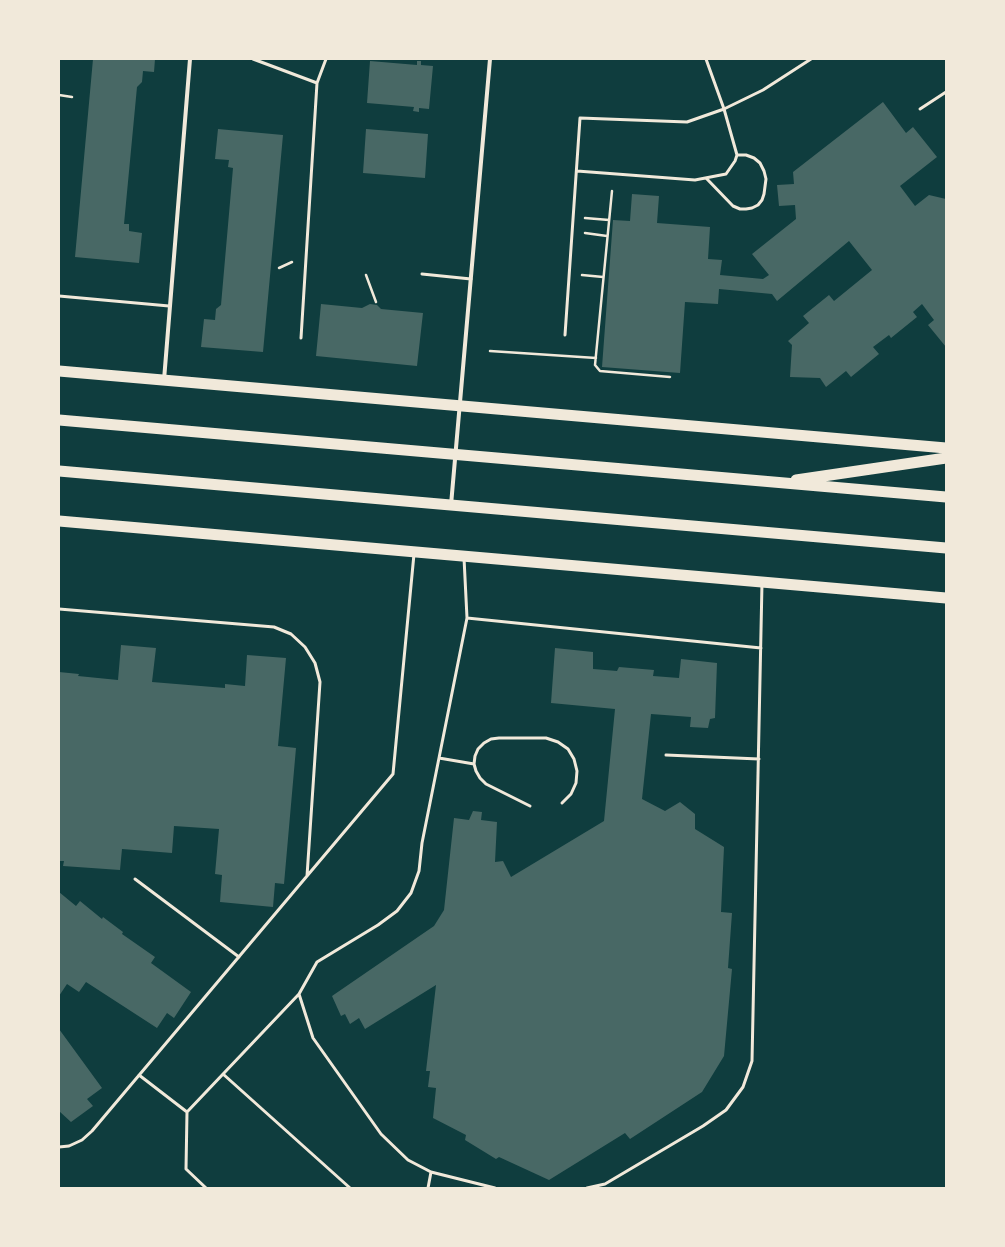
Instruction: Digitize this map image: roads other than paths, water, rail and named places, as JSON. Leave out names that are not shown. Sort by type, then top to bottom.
[{"type":"highway","points":[[59,371],[946,448]]},
{"type":"highway","points":[[59,420],[946,497]]},
{"type":"highway","points":[[777,482],[946,458]]},
{"type":"highway","points":[[59,471],[946,548]]},
{"type":"highway","points":[[59,521],[946,598]]},
{"type":"street","points":[[164,380],[190,59]]},
{"type":"street","points":[[451,505],[490,59]]},
{"type":"lane","points":[[253,59],[317,83]]},
{"type":"lane","points":[[301,338],[317,83],[326,59]]},
{"type":"lane","points":[[577,171],[695,180],[726,174],[735,161],[737,155],[724,109],[706,59]]},
{"type":"lane","points":[[565,335],[580,118],[687,122],[724,109],[763,90],[811,59]]},
{"type":"lane","points":[[920,109],[946,92]]},
{"type":"lane","points":[[706,178],[733,206],[746,210],[758,205],[764,194],[766,179],[764,171],[760,163],[754,158],[746,155],[737,155]]},
{"type":"lane","points":[[422,274],[471,279]]},
{"type":"lane","points":[[59,296],[169,306]]},
{"type":"lane","points":[[59,1147],[69,1146],[82,1140],[92,1131],[393,774],[414,552]]},
{"type":"lane","points":[[206,1188],[186,1169],[187,1112],[299,994],[317,962],[378,925],[397,911],[411,893],[419,871],[422,843],[466,618],[464,556]]},
{"type":"lane","points":[[587,1188],[605,1184],[703,1126],[726,1110],[743,1087],[752,1061],[762,582]]},
{"type":"lane","points":[[59,609],[274,627],[291,634],[305,647],[315,663],[320,682],[307,876]]},
{"type":"lane","points":[[466,618],[761,648]]},
{"type":"lane","points":[[530,806],[486,784],[480,778],[474,764],[478,749],[484,743],[491,739],[499,738],[546,738],[558,742],[568,749],[574,759],[577,771],[576,783],[571,794],[562,802]]},
{"type":"lane","points":[[666,755],[758,759]]},
{"type":"lane","points":[[439,758],[474,764]]},
{"type":"lane","points":[[135,879],[239,957]]},
{"type":"lane","points":[[299,994],[313,1038],[381,1134],[408,1160],[431,1172],[495,1188]]},
{"type":"lane","points":[[223,1074],[350,1188]]},
{"type":"lane","points":[[139,1075],[187,1112]]},
{"type":"lane","points":[[428,1188],[431,1172]]}]
